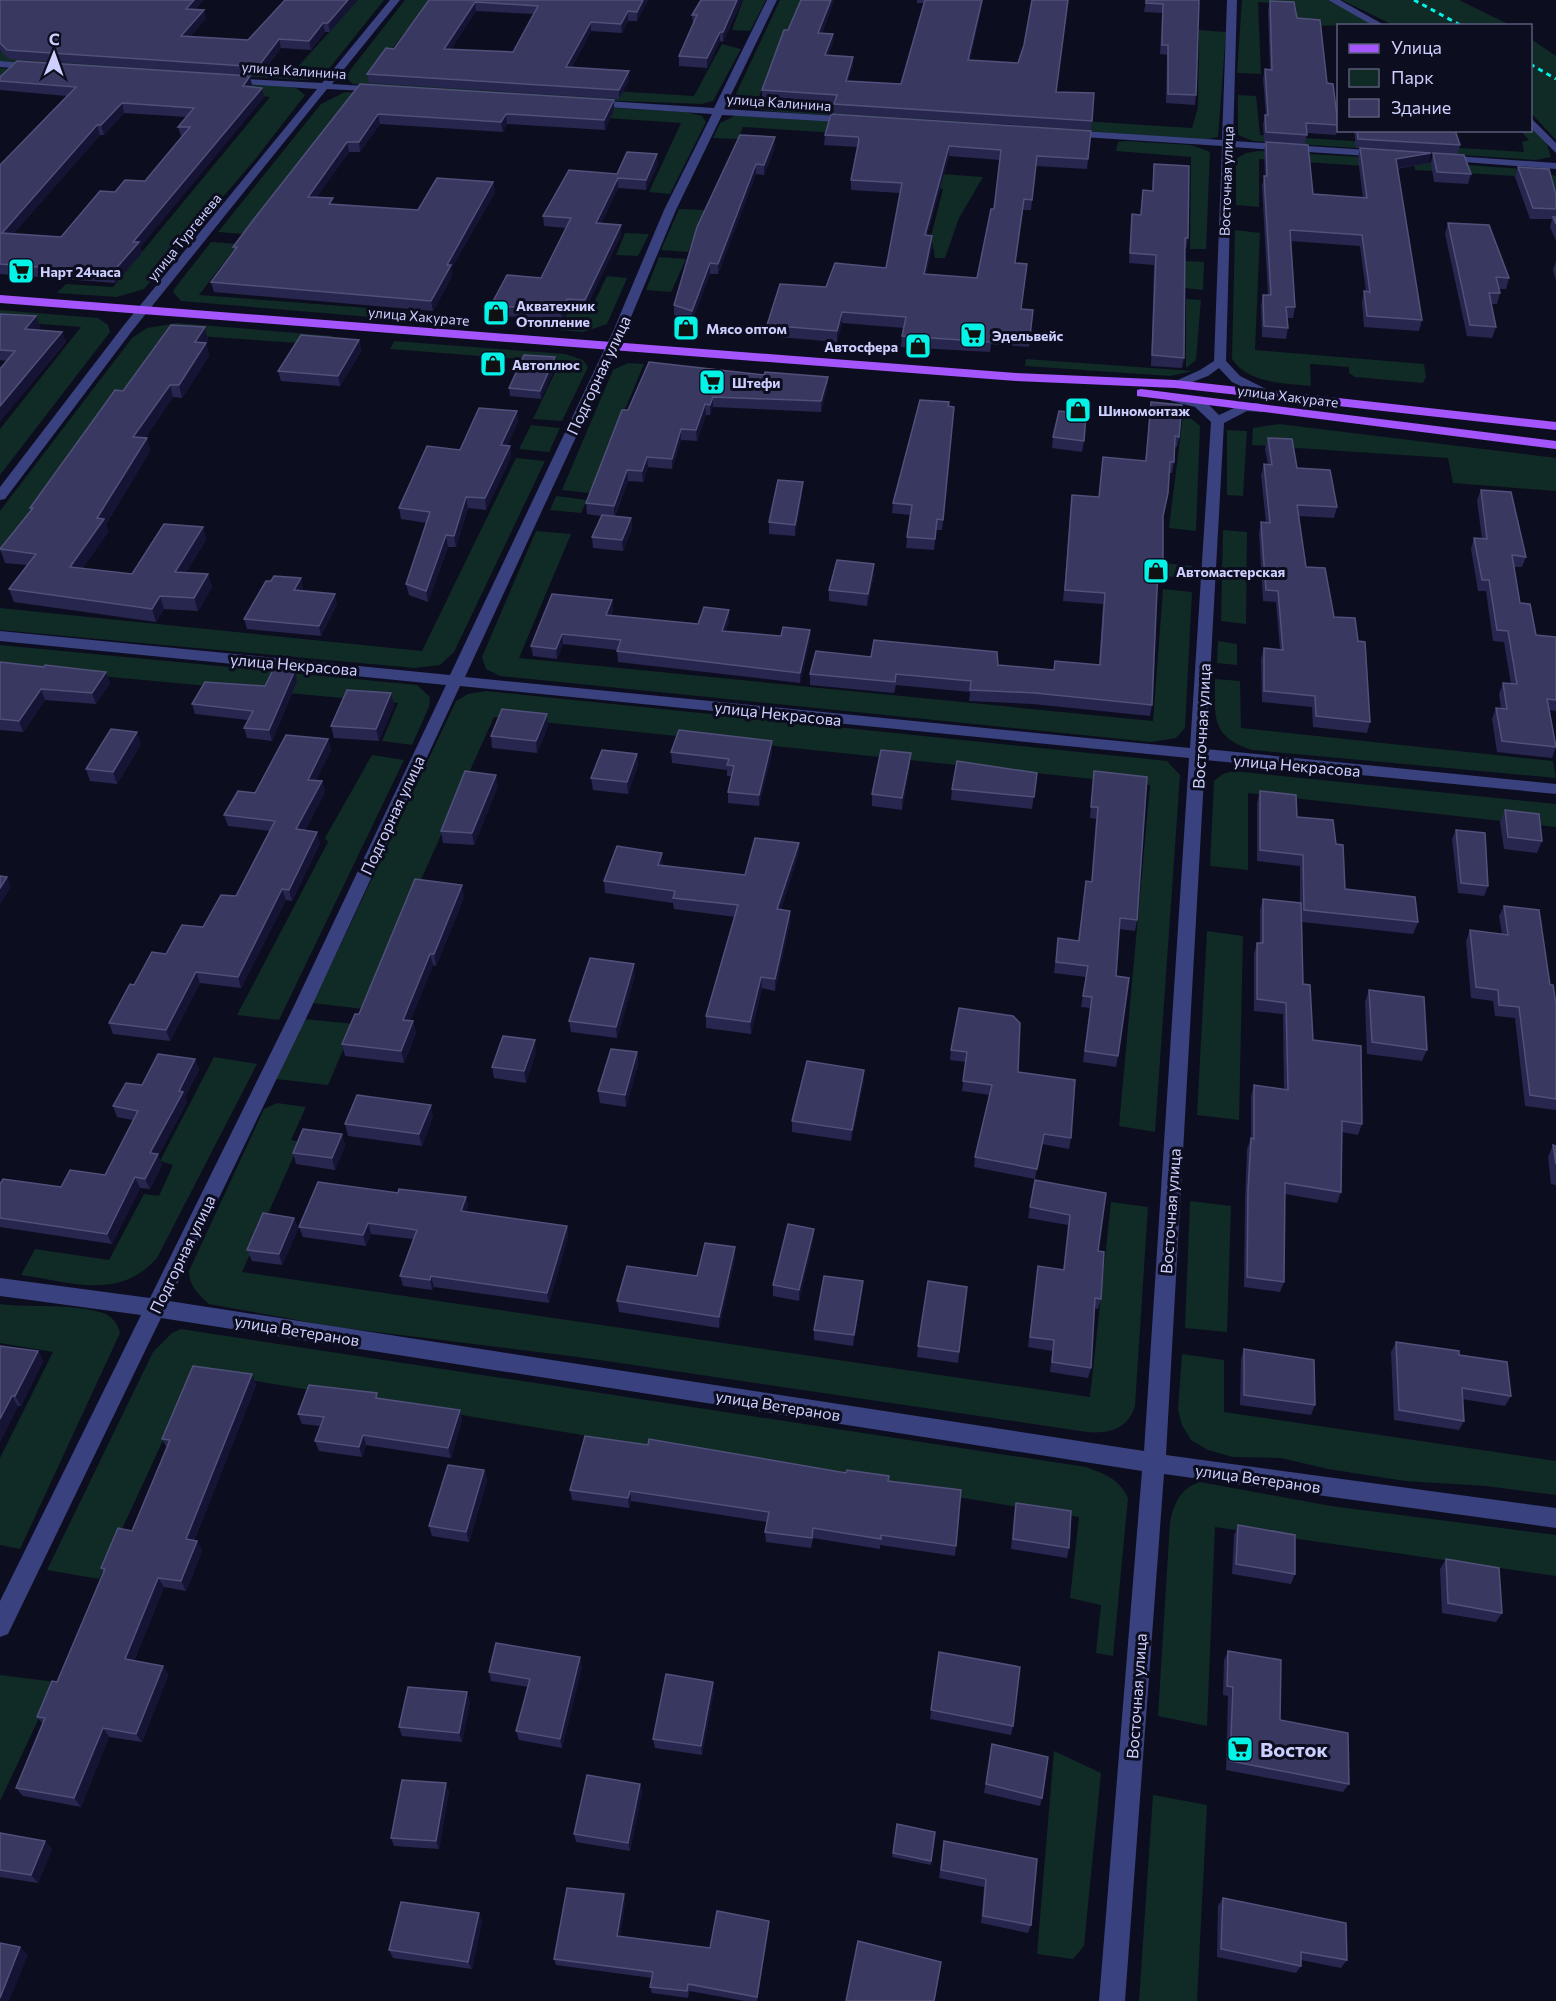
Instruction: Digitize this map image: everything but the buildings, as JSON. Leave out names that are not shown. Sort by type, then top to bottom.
[{"type":"main road","name":"улица Хакурате","points":[[0,299],[1175,391],[1556,445]]},
{"type":"main road","name":"улица Хакурате","points":[[1265,404],[1556,426]]},
{"type":"street","name":"улица Тургенева","points":[[0,495],[143,310],[395,0]]},
{"type":"street","name":"Подгорная улица","points":[[0,1626],[302,1008],[611,347],[670,210],[772,0]]},
{"type":"street","name":"Восточная улица","points":[[1220,362],[1232,0]]},
{"type":"street","points":[[1333,0],[1378,24]]},
{"type":"street","points":[[0,64],[51,68]]},
{"type":"street","name":"улица Калинина","points":[[219,79],[398,91]]},
{"type":"street","name":"улица Калинина","points":[[576,102],[871,121]]},
{"type":"street","points":[[1532,122],[1556,150]]},
{"type":"street","points":[[1060,133],[1390,154]]},
{"type":"street","points":[[1426,157],[1556,166]]},
{"type":"street","points":[[1175,391],[1220,362],[1265,404]]},
{"type":"street","points":[[1175,391],[1200,404],[1218,421],[1245,407],[1265,404]]},
{"type":"street","name":"Восточная улица","points":[[1112,2001],[1154,1463],[1218,421]]},
{"type":"street","name":"улица Некрасова","points":[[0,636],[1199,756],[1556,789]]},
{"type":"street","name":"улица Ветеранов","points":[[0,1287],[155,1308],[1154,1463],[1556,1518]]},
{"type":"green space","points":[[358,0],[384,0],[328,70],[323,75],[307,80],[0,62],[0,51],[295,70]]},
{"type":"green space","points":[[405,0],[430,0],[371,76],[694,96],[722,44],[741,49],[713,101],[702,104],[570,99],[353,84],[346,78],[351,69]]},
{"type":"green space","points":[[743,0],[766,0],[750,31],[732,30]]},
{"type":"green space","points":[[780,0],[801,0],[757,101],[999,117],[997,123],[989,125],[791,113],[753,109],[736,102],[734,98]]},
{"type":"green space","points":[[1242,0],[1327,0],[1374,24],[1298,26],[1296,5],[1258,2],[1261,74],[1237,73]]},
{"type":"green space","points":[[1342,0],[1459,0],[1508,24],[1391,24]]},
{"type":"green space","points":[[1199,30],[1226,32],[1218,137],[1203,140],[1033,127],[1034,118],[1192,128],[1198,107]]},
{"type":"green space","points":[[1532,40],[1556,56],[1556,140],[1532,114]]},
{"type":"green space","points":[[0,68],[279,86],[296,88],[305,95],[257,157],[144,289],[117,297],[57,293],[66,284],[113,287],[270,97],[0,79]]},
{"type":"green space","points":[[345,92],[387,95],[244,234],[218,232],[321,104]]},
{"type":"green space","points":[[1238,95],[1256,96],[1260,135],[1524,152],[1522,142],[1529,140],[1522,132],[1532,132],[1532,125],[1546,142],[1551,157],[1536,160],[1253,141],[1238,135]]},
{"type":"green space","points":[[525,103],[686,112],[702,116],[706,122],[670,194],[649,192],[681,123],[519,112]]},
{"type":"green space","points":[[735,116],[872,124],[869,135],[743,127],[738,139],[713,138],[720,123]]},
{"type":"green space","points":[[1118,142],[1191,145],[1210,152],[1206,249],[1190,249],[1191,157],[1116,151]]},
{"type":"green space","points":[[1259,151],[1378,158],[1380,167],[1259,159],[1259,207],[1236,205],[1236,159],[1246,153]]},
{"type":"green space","points":[[1414,161],[1537,170],[1556,176],[1556,192],[1547,178],[1415,170]]},
{"type":"green space","points":[[942,174],[983,177],[959,218],[945,258],[935,258],[931,236],[943,189],[938,188]]},
{"type":"green space","points":[[679,209],[706,210],[688,252],[661,250]]},
{"type":"green space","points":[[1235,230],[1260,233],[1255,350],[1424,364],[1426,377],[1423,383],[1355,377],[1349,373],[1349,367],[1310,364],[1311,386],[1268,381],[1257,378],[1239,367],[1232,359]]},
{"type":"green space","points":[[625,233],[649,234],[638,256],[616,255]]},
{"type":"green space","points":[[211,242],[238,244],[199,295],[447,314],[442,323],[181,301],[173,292],[175,288]]},
{"type":"green space","points":[[659,257],[686,259],[671,292],[646,290]]},
{"type":"green space","points":[[1185,261],[1204,262],[1203,290],[1185,288]]},
{"type":"green space","points":[[607,276],[627,278],[607,324],[583,332],[559,330],[568,311],[589,313]]},
{"type":"green space","points":[[1186,299],[1201,300],[1196,360],[1186,368]]},
{"type":"green space","points":[[0,310],[98,318],[108,325],[110,332],[0,475],[0,429],[81,327],[0,321]]},
{"type":"green space","points":[[177,323],[333,336],[327,345],[169,334],[0,552],[0,511],[132,338],[147,328]]},
{"type":"green space","points":[[394,341],[565,354],[583,360],[588,367],[562,421],[533,419],[560,362],[390,349]]},
{"type":"green space","points":[[1026,359],[1193,371],[1170,376],[1025,366]]},
{"type":"green space","points":[[628,363],[644,364],[590,493],[562,490],[613,370]]},
{"type":"green space","points":[[1183,415],[1188,416],[1200,426],[1196,531],[1169,528]]},
{"type":"green space","points":[[1279,424],[1556,458],[1556,491],[1453,483],[1448,458],[1252,445],[1253,428]]},
{"type":"green space","points":[[531,425],[560,428],[549,452],[519,449]]},
{"type":"green space","points":[[1227,430],[1247,431],[1243,496],[1227,495]]},
{"type":"green space","points":[[516,458],[545,461],[454,652],[440,665],[414,668],[0,630],[0,608],[422,651]]},
{"type":"green space","points":[[556,496],[587,500],[581,513],[550,510]]},
{"type":"green space","points":[[1223,530],[1247,532],[1246,624],[1221,621]]},
{"type":"green space","points":[[536,531],[571,534],[519,658],[1153,721],[1163,589],[1192,592],[1185,728],[1176,738],[1151,742],[500,676],[486,669],[482,657]]},
{"type":"green space","points":[[1165,563],[1192,566],[1191,579],[1165,576]]},
{"type":"green space","points":[[1218,641],[1237,644],[1237,665],[1217,663]]},
{"type":"green space","points":[[0,645],[417,685],[430,697],[429,707],[412,745],[382,741],[398,703],[0,667]]},
{"type":"green space","points":[[1215,679],[1240,681],[1241,728],[1553,761],[1556,778],[1252,750],[1228,738],[1218,724]]},
{"type":"green space","points":[[486,691],[1167,761],[1180,775],[1155,1132],[1119,1126],[1150,785],[494,717],[363,1009],[313,1003],[456,701],[468,694]]},
{"type":"green space","points":[[372,755],[404,760],[279,1020],[237,1015],[328,842],[325,838]]},
{"type":"green space","points":[[1233,771],[1556,804],[1556,827],[1248,793],[1248,870],[1210,866],[1214,781],[1223,774]]},
{"type":"green space","points":[[1207,931],[1243,936],[1239,1120],[1197,1115]]},
{"type":"green space","points":[[304,1019],[354,1024],[328,1085],[276,1079]]},
{"type":"green space","points":[[214,1057],[257,1064],[157,1258],[127,1280],[110,1284],[76,1284],[21,1275],[35,1249],[109,1260],[144,1194],[159,1196],[173,1165],[160,1161]]},
{"type":"green space","points":[[277,1103],[306,1107],[291,1140],[300,1142],[242,1272],[1090,1397],[1111,1202],[1148,1207],[1135,1406],[1123,1425],[1110,1431],[1087,1432],[586,1358],[336,1327],[209,1304],[192,1285],[189,1271],[264,1109]]},
{"type":"green space","points":[[1190,1201],[1231,1206],[1227,1332],[1185,1328]]},
{"type":"green space","points":[[0,1304],[91,1310],[109,1316],[120,1333],[20,1549],[0,1545],[0,1458],[53,1352],[0,1343]]},
{"type":"green space","points":[[181,1329],[1086,1467],[1116,1481],[1128,1498],[1113,1656],[1096,1653],[1101,1605],[1070,1598],[1079,1517],[195,1371],[99,1579],[47,1570],[153,1352],[172,1333]]},
{"type":"green space","points":[[1182,1354],[1224,1360],[1224,1412],[1556,1461],[1556,1495],[1486,1486],[1405,1481],[1328,1469],[1281,1458],[1233,1457],[1208,1450],[1191,1440],[1182,1425],[1178,1410]]},
{"type":"green space","points":[[1200,1482],[1331,1506],[1556,1535],[1556,1576],[1215,1527],[1207,1726],[1158,1716],[1170,1522],[1179,1498],[1187,1488]]},
{"type":"green space","points":[[0,1675],[56,1682],[0,1801]]},
{"type":"green space","points":[[1054,1751],[1101,1773],[1084,1946],[1073,1959],[1037,1954]]},
{"type":"green space","points":[[1153,1795],[1207,1805],[1197,2001],[1139,2001]]},
{"type":"railway","points":[[1414,0],[1458,24]]},
{"type":"railway","points":[[1532,65],[1556,79]]},
{"type":"place","name":"Нарт 24часа","points":[[21,271]]},
{"type":"place","name":"Акватехник Отопление","points":[[496,313]]},
{"type":"place","name":"Мясо оптом","points":[[686,328]]},
{"type":"place","name":"Эдельвейс","points":[[973,335]]},
{"type":"place","name":"Автосфера","points":[[918,346]]},
{"type":"place","name":"Автоплюс","points":[[493,364]]},
{"type":"place","name":"Штефи","points":[[712,382]]},
{"type":"place","name":"Шиномонтаж","points":[[1078,410]]},
{"type":"place","name":"Автомастерская","points":[[1156,571]]},
{"type":"place","name":"Восток","points":[[1240,1749]]}]
